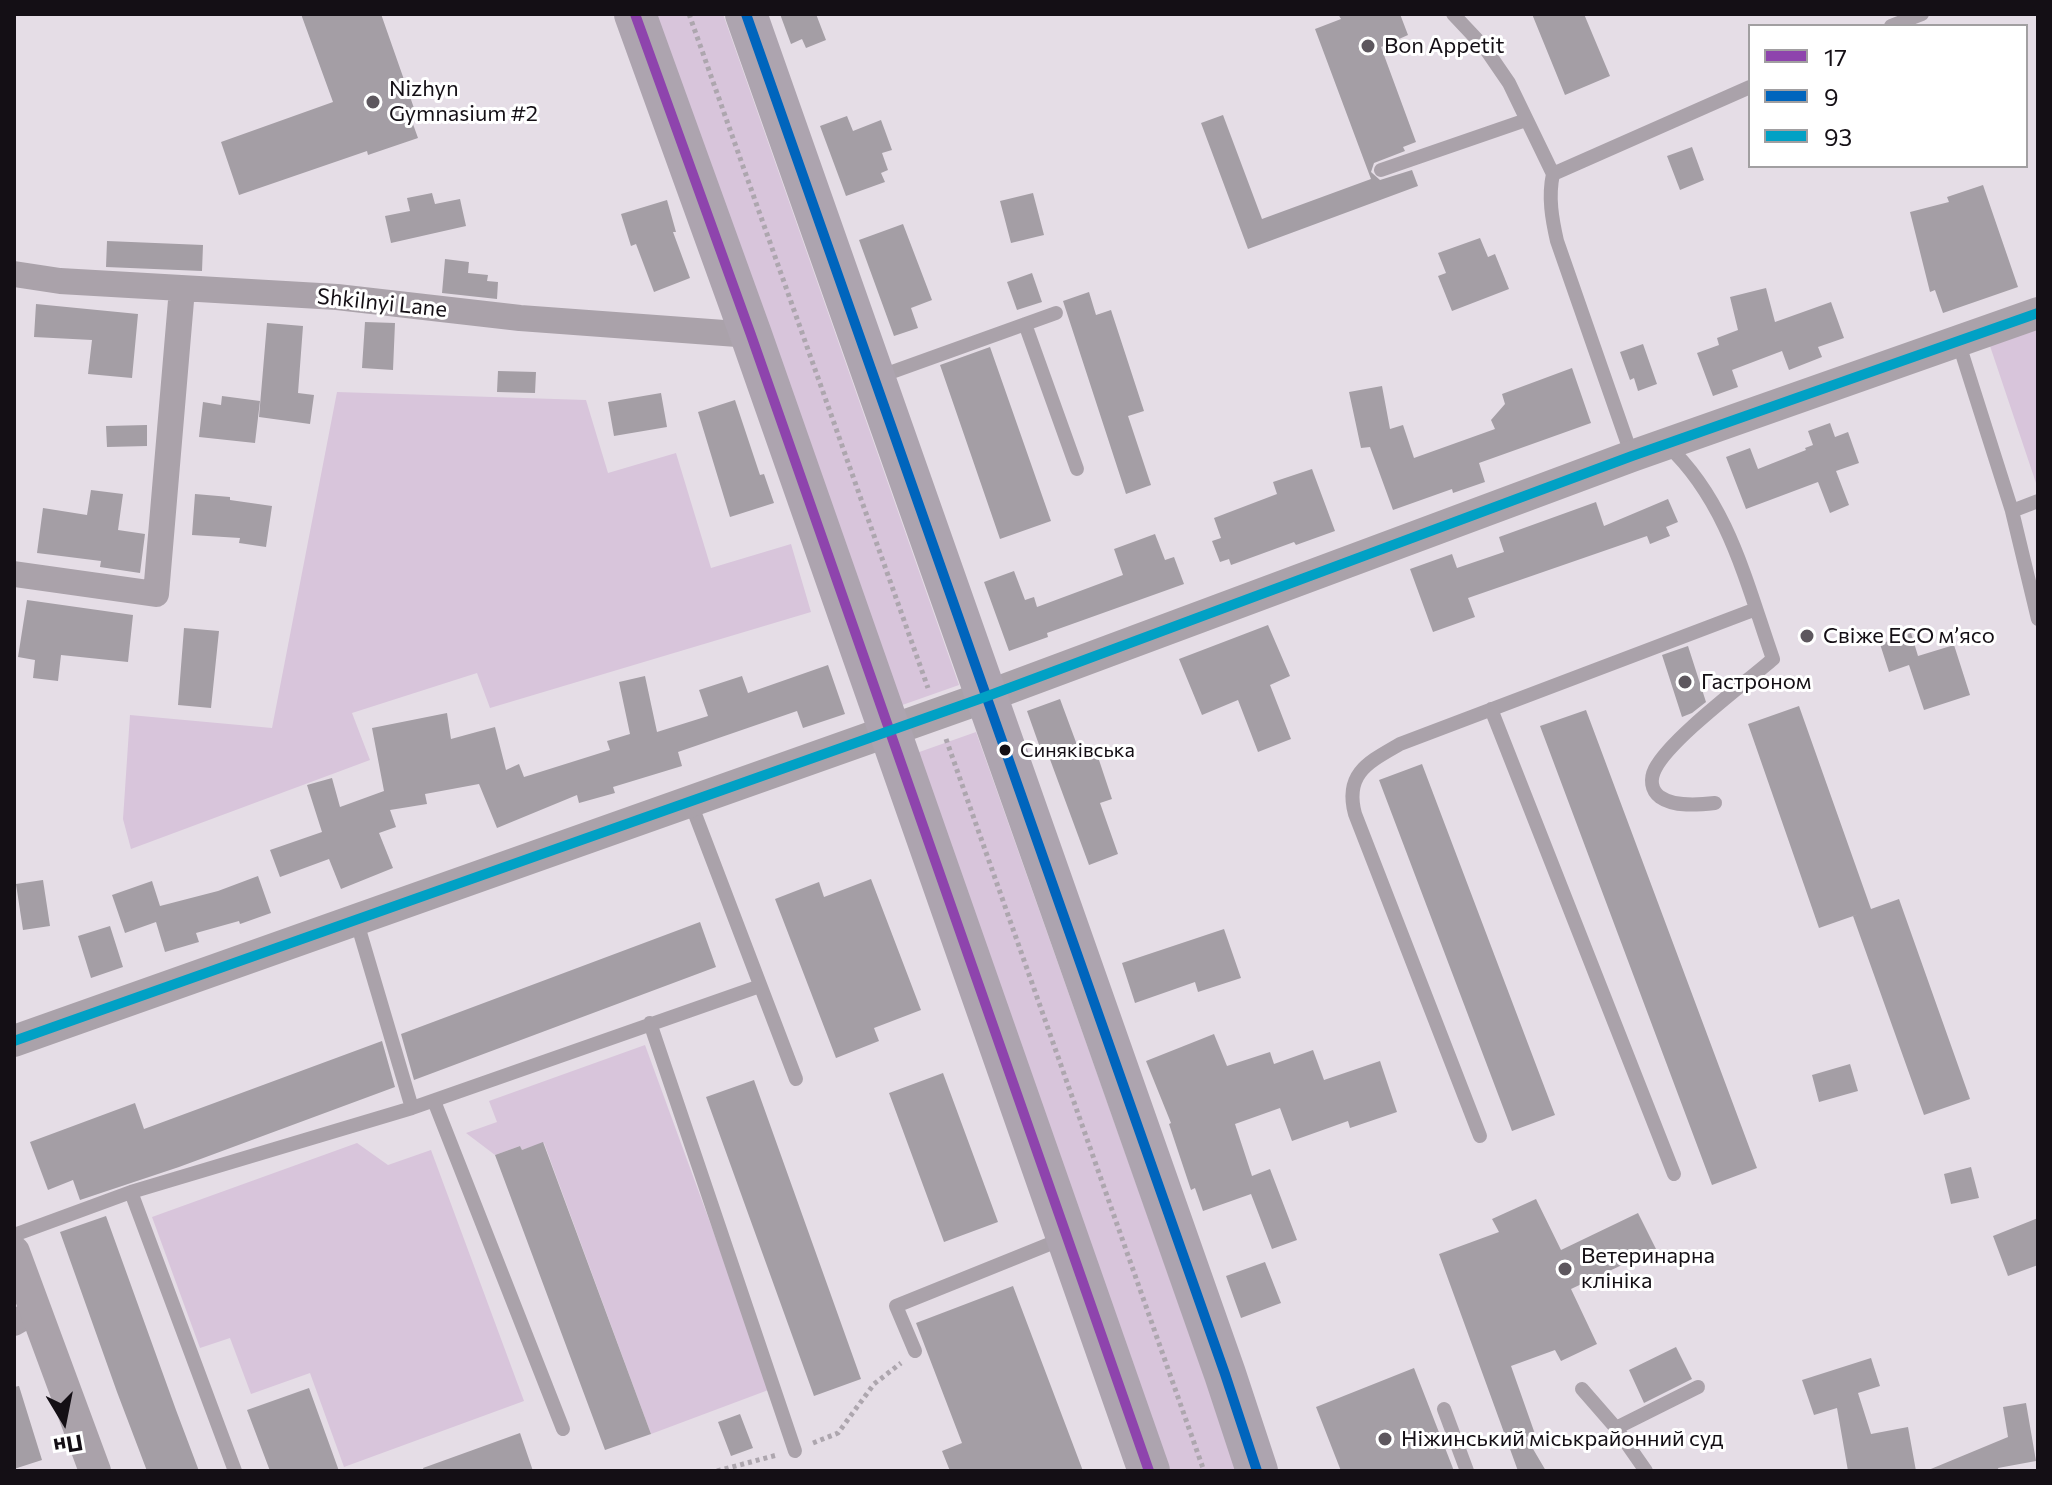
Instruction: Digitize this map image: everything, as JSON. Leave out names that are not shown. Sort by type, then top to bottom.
[{"type":"main road","points":[[635,14],[751,335],[1149,1471]]},
{"type":"main road","points":[[746,14],[1257,1471]]},
{"type":"street","name":"Shkilnyi Lane","points":[[14,274],[60,281],[323,296],[520,318],[751,335]]},
{"type":"street","points":[[14,574],[156,594],[182,289]]},
{"type":"street","points":[[14,1041],[985,697],[1666,443],[2038,313]]},
{"type":"street","points":[[14,1252],[24,1317],[95,1471]]},
{"type":"lane","points":[[1453,14],[1485,48],[1509,83],[1553,174],[1551,214],[1557,241],[1632,456]]},
{"type":"lane","points":[[1896,24],[1922,14]]},
{"type":"lane","points":[[1553,174],[1748,88]]},
{"type":"lane","points":[[1381,170],[1526,120]]},
{"type":"lane","points":[[874,379],[1056,313]]},
{"type":"lane","points":[[1025,324],[1077,469]]},
{"type":"lane","points":[[1958,341],[2012,511],[2038,619]]},
{"type":"lane","points":[[1666,443],[1689,465],[1708,491],[1725,523],[1773,659],[1676,743],[1662,758],[1651,779],[1655,792],[1664,799],[1695,806],[1715,803]]},
{"type":"lane","points":[[2012,511],[2038,501]]},
{"type":"lane","points":[[1480,1136],[1351,799],[1358,774],[1370,761],[1400,744],[1756,609]]},
{"type":"lane","points":[[1491,709],[1674,1174]]},
{"type":"lane","points":[[690,801],[796,1079]]},
{"type":"lane","points":[[356,919],[412,1108]]},
{"type":"lane","points":[[14,1235],[131,1192],[434,1101],[760,986]]},
{"type":"lane","points":[[650,1023],[795,1451]]},
{"type":"lane","points":[[434,1101],[563,1429]]},
{"type":"lane","points":[[131,1192],[235,1471]]},
{"type":"lane","points":[[915,1351],[896,1306],[1067,1237]]},
{"type":"lane","points":[[1616,1428],[1698,1387]]},
{"type":"lane","points":[[1582,1389],[1616,1428],[1646,1471]]},
{"type":"lane","points":[[1444,1409],[1467,1471]]},
{"type":"path","points":[[717,1471],[795,1451],[838,1433],[874,1384],[915,1351]]},
{"type":"shaded area","points":[[649,14],[723,14],[959,685],[891,709]]},
{"type":"shaded area","points":[[2038,327],[2038,482],[2036,483],[1989,343]]},
{"type":"shaded area","points":[[337,392],[586,400],[608,473],[676,453],[711,568],[791,544],[811,612],[490,708],[477,673],[352,713],[370,760],[131,849],[123,819],[130,715],[272,728]]},
{"type":"shaded area","points":[[976,732],[1238,1471],[1161,1471],[908,756]]},
{"type":"shaded area","points":[[645,1045],[771,1389],[651,1434],[544,1143],[522,1150],[520,1146],[495,1155],[466,1133],[497,1122],[489,1101]]},
{"type":"shaded area","points":[[357,1143],[388,1165],[431,1150],[524,1401],[344,1467],[310,1373],[251,1394],[230,1338],[200,1348],[152,1217]]},
{"type":"building","name":"Nizhyn Gymnasium #2","points":[[301,14],[381,14],[415,111],[409,113],[418,138],[368,155],[367,151],[239,195],[221,142],[333,102]]},
{"type":"building","points":[[780,14],[816,14],[826,40],[806,48],[802,39],[791,44]]},
{"type":"building","points":[[1338,14],[1400,14],[1408,35],[1381,47],[1416,142],[1403,147],[1405,151],[1374,163],[1371,172],[1380,180],[1412,170],[1418,186],[1248,249],[1201,123],[1223,115],[1262,219],[1371,179],[1315,29],[1341,19]]},
{"type":"building","points":[[1532,14],[1584,14],[1610,76],[1565,95]]},
{"type":"building","points":[[847,116],[853,131],[881,120],[892,150],[882,153],[888,170],[881,173],[885,182],[846,196],[820,126]]},
{"type":"building","points":[[1692,147],[1704,180],[1680,190],[1667,156]]},
{"type":"building","points":[[1983,185],[2018,287],[1943,313],[1935,290],[1930,292],[1910,212],[1949,202],[1947,197]]},
{"type":"building","points":[[432,193],[435,204],[460,199],[466,226],[391,243],[385,216],[410,211],[407,198]]},
{"type":"building","points":[[1033,193],[1044,235],[1011,243],[1000,201]]},
{"type":"building","points":[[667,200],[676,232],[673,232],[690,278],[654,292],[636,244],[631,246],[621,214]]},
{"type":"building","points":[[903,224],[932,300],[911,308],[918,328],[894,336],[859,240]]},
{"type":"building","points":[[1480,238],[1488,257],[1495,254],[1509,289],[1452,311],[1438,276],[1446,273],[1438,253]]},
{"type":"building","points":[[107,241],[203,245],[202,271],[106,267]]},
{"type":"building","points":[[445,259],[469,262],[468,273],[488,275],[487,281],[498,282],[497,299],[442,293]]},
{"type":"building","points":[[1032,273],[1042,302],[1017,310],[1007,282]]},
{"type":"building","points":[[1766,288],[1775,322],[1831,302],[1844,338],[1818,347],[1822,357],[1789,370],[1782,351],[1732,370],[1738,387],[1713,396],[1697,353],[1719,345],[1717,338],[1738,330],[1730,297]]},
{"type":"building","points":[[1089,292],[1096,315],[1111,310],[1144,411],[1128,416],[1151,485],[1126,494],[1063,301]]},
{"type":"building","points":[[36,304],[138,314],[132,378],[88,374],[92,340],[34,337]]},
{"type":"building","points":[[365,322],[395,323],[393,370],[362,368]]},
{"type":"building","points":[[267,323],[303,326],[298,393],[314,395],[310,424],[259,417]]},
{"type":"building","points":[[1643,344],[1657,384],[1638,391],[1634,378],[1630,380],[1620,352]]},
{"type":"building","points":[[990,347],[1051,521],[1000,539],[940,365]]},
{"type":"building","points":[[1572,368],[1591,423],[1479,463],[1485,482],[1453,493],[1452,489],[1393,510],[1370,447],[1361,448],[1349,392],[1382,386],[1390,429],[1403,425],[1414,458],[1495,429],[1491,420],[1505,404],[1502,394]]},
{"type":"building","points":[[498,371],[536,372],[535,393],[497,392]]},
{"type":"building","points":[[661,393],[667,427],[614,436],[608,402]]},
{"type":"building","points":[[222,396],[260,401],[255,443],[199,437],[203,402],[221,405]]},
{"type":"building","points":[[735,400],[760,475],[764,474],[774,503],[730,517],[698,412]]},
{"type":"building","points":[[1830,423],[1835,437],[1848,432],[1859,463],[1836,471],[1849,505],[1830,513],[1818,482],[1746,509],[1726,457],[1750,448],[1758,469],[1806,450],[1813,445],[1808,431]]},
{"type":"building","points":[[147,425],[147,446],[107,447],[106,426]]},
{"type":"building","points":[[1312,469],[1335,531],[1231,565],[1229,559],[1220,562],[1212,541],[1221,538],[1214,518],[1277,494],[1273,482]]},
{"type":"building","points":[[91,490],[123,494],[118,530],[145,534],[140,573],[100,567],[101,561],[37,553],[43,508],[87,515]]},
{"type":"building","points":[[195,494],[230,497],[230,500],[272,506],[266,547],[239,543],[240,538],[192,535]]},
{"type":"building","points":[[1668,499],[1678,522],[1666,527],[1670,536],[1650,544],[1647,536],[1468,598],[1475,617],[1433,632],[1410,569],[1452,554],[1457,568],[1504,552],[1499,537],[1596,502],[1604,526]]},
{"type":"building","points":[[1155,534],[1165,560],[1174,557],[1184,584],[1047,633],[1048,637],[1009,651],[984,582],[1014,571],[1025,600],[1034,597],[1037,607],[1123,575],[1114,549]]},
{"type":"building","points":[[27,600],[133,615],[128,662],[61,655],[58,681],[33,678],[35,660],[18,657]]},
{"type":"building","points":[[1268,625],[1290,676],[1270,685],[1291,739],[1258,752],[1238,700],[1202,715],[1179,659]]},
{"type":"building","points":[[184,628],[219,631],[211,708],[178,705]]},
{"type":"building","points":[[1911,633],[1918,656],[1954,645],[1970,695],[1924,710],[1909,665],[1889,672],[1880,644]]},
{"type":"building","name":"Гастроном","points":[[1688,646],[1706,702],[1682,717],[1662,655]]},
{"type":"building","points":[[828,665],[845,714],[803,728],[797,711],[678,752],[682,766],[613,787],[615,793],[579,803],[577,795],[497,828],[479,784],[425,794],[427,804],[390,810],[396,827],[379,833],[393,868],[341,889],[329,859],[280,877],[270,850],[322,832],[307,785],[332,778],[340,807],[384,791],[372,728],[447,713],[451,739],[495,727],[506,770],[519,764],[524,777],[610,750],[607,741],[630,734],[619,682],[645,676],[657,732],[708,716],[699,690],[742,676],[748,693]]},
{"type":"building","points":[[1060,699],[1080,753],[1095,748],[1112,799],[1100,803],[1118,854],[1089,865],[1048,754],[1043,756],[1027,711]]},
{"type":"building","points":[[1799,706],[1871,909],[1899,899],[1970,1099],[1924,1115],[1853,916],[1819,928],[1748,724]]},
{"type":"building","points":[[1586,710],[1757,1168],[1712,1185],[1540,726]]},
{"type":"building","points":[[1422,764],[1555,1115],[1512,1131],[1379,780]]},
{"type":"building","points":[[258,876],[271,913],[240,924],[239,921],[196,933],[199,942],[165,952],[156,922],[125,933],[112,895],[152,881],[160,906],[218,891]]},
{"type":"building","points":[[871,879],[921,1010],[874,1028],[879,1041],[836,1058],[775,899],[819,882],[824,897]]},
{"type":"building","points":[[43,880],[50,926],[23,930],[16,884]]},
{"type":"building","points":[[700,922],[716,967],[414,1080],[401,1034]]},
{"type":"building","points":[[110,926],[123,967],[91,978],[78,936]]},
{"type":"building","points":[[1224,929],[1241,978],[1198,992],[1195,982],[1135,1003],[1122,963]]},
{"type":"building","points":[[1214,1034],[1227,1066],[1270,1052],[1274,1064],[1313,1050],[1324,1080],[1380,1061],[1397,1112],[1350,1128],[1348,1121],[1292,1141],[1280,1108],[1235,1124],[1252,1176],[1270,1169],[1297,1240],[1272,1249],[1251,1194],[1203,1211],[1195,1188],[1191,1190],[1171,1123],[1146,1061]]},
{"type":"building","points":[[382,1041],[395,1087],[80,1200],[73,1180],[48,1190],[30,1142],[135,1103],[144,1129]]},
{"type":"building","points":[[1850,1064],[1858,1091],[1819,1102],[1812,1075]]},
{"type":"building","points":[[943,1073],[998,1222],[944,1242],[889,1093]]},
{"type":"building","points":[[754,1080],[861,1379],[814,1396],[706,1097]]},
{"type":"building","points":[[543,1142],[651,1434],[605,1450],[495,1155]]},
{"type":"building","points":[[1971,1167],[1979,1198],[1951,1204],[1944,1174]]},
{"type":"building","points":[[1536,1199],[1561,1250],[1638,1213],[1656,1249],[1571,1289],[1597,1344],[1561,1361],[1555,1350],[1511,1366],[1535,1434],[1526,1437],[1546,1471],[1518,1471],[1439,1254],[1499,1232],[1492,1219]]},
{"type":"building","points":[[106,1216],[199,1471],[147,1471],[117,1392],[60,1232]]},
{"type":"building","points":[[2038,1218],[2038,1265],[2008,1276],[1993,1236]]},
{"type":"building","points":[[1265,1262],[1281,1303],[1241,1318],[1226,1276]]},
{"type":"building","points":[[1013,1286],[1083,1471],[950,1471],[942,1451],[962,1443],[916,1323]]},
{"type":"building","points":[[1676,1347],[1692,1379],[1644,1403],[1629,1370]]},
{"type":"building","points":[[1871,1358],[1880,1386],[1858,1393],[1871,1434],[1908,1427],[1916,1471],[1848,1471],[1837,1408],[1814,1415],[1802,1380]]},
{"type":"building","name":"Ніжинський міськрайонний суд","points":[[1414,1368],[1454,1471],[1341,1471],[1316,1407]]},
{"type":"building","points":[[19,1386],[42,1460],[14,1469],[14,1387]]},
{"type":"building","points":[[309,1388],[339,1471],[270,1471],[247,1410]]},
{"type":"building","points":[[2026,1403],[2036,1461],[1998,1468],[1999,1471],[1926,1471],[2008,1437],[2003,1407]]},
{"type":"building","points":[[740,1414],[753,1448],[731,1456],[718,1422]]},
{"type":"building","points":[[520,1433],[533,1471],[424,1471],[423,1468]]},
{"type":"transit line","name":"17","points":[[635,14],[751,335],[1149,1471]]},
{"type":"transit line","name":"9","points":[[746,14],[1257,1471]]},
{"type":"transit line","name":"93","points":[[14,1041],[985,697],[1632,456],[2038,313]]},
{"type":"place","name":"Bon Appetit","points":[[1368,46]]},
{"type":"place","name":"Nizhyn Gymnasium #2","points":[[373,102]]},
{"type":"place","name":"Свіже ECO м’ясо","points":[[1807,636]]},
{"type":"place","name":"Гастроном","points":[[1685,682]]},
{"type":"place","name":"Синяківська","points":[[1005,750]]},
{"type":"place","name":"Ветеринарна клініка","points":[[1565,1269]]},
{"type":"place","name":"Ніжинський міськрайонний суд","points":[[1385,1439]]}]
